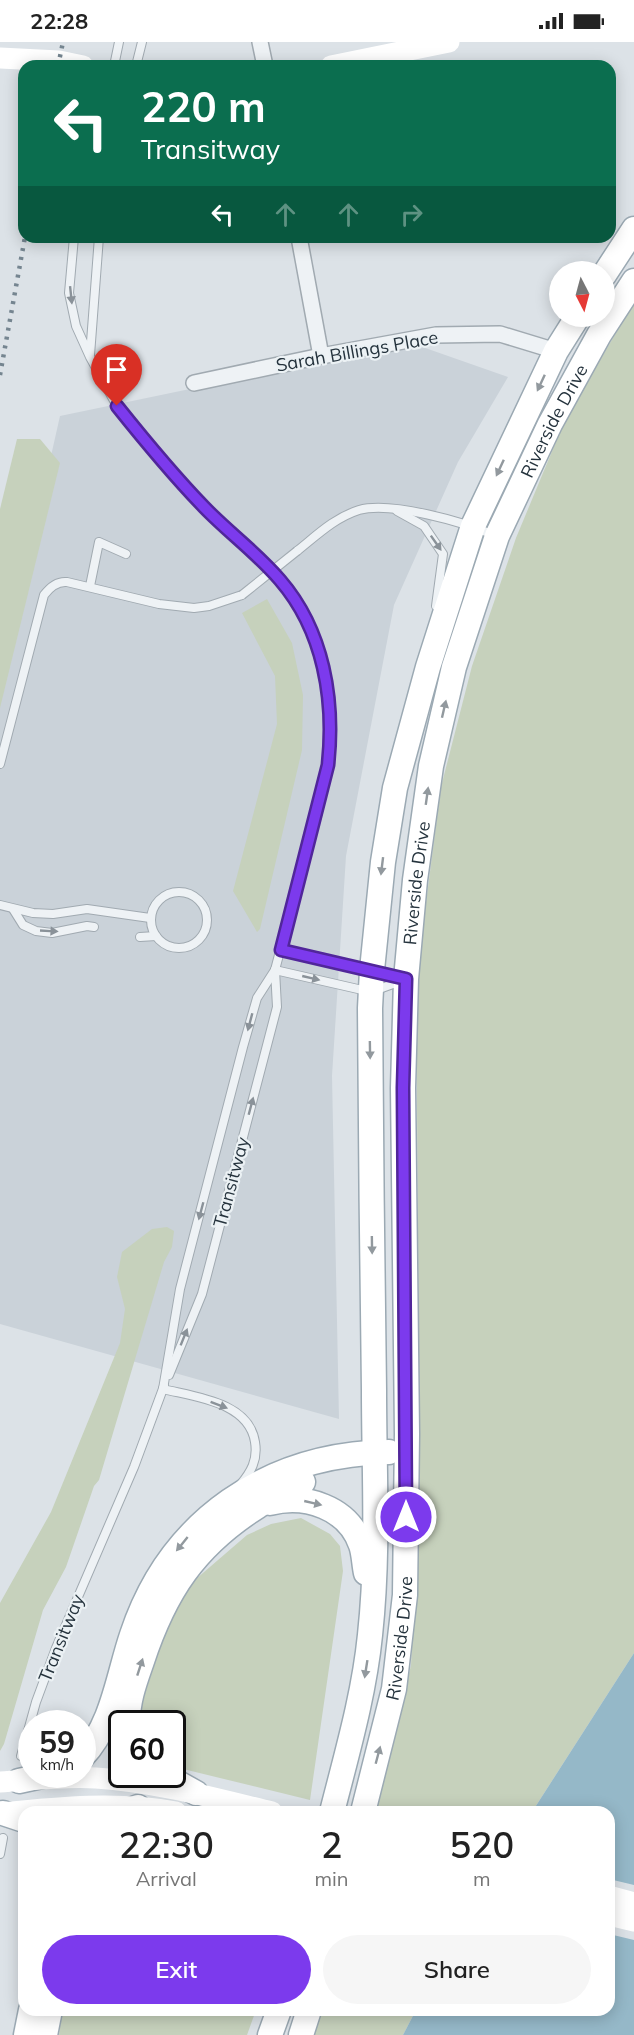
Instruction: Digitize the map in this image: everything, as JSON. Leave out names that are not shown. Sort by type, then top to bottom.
[{"type":"main road","points":[[360,60],[449,42]]},
{"type":"main road","points":[[0,58],[37,60]]},
{"type":"main road","points":[[613,261],[634,229]]},
{"type":"main road","name":"Riverside Drive","points":[[365,1806],[389,1712],[399,1655],[406,1561],[403,1100],[406,979],[415,880],[431,766],[454,667],[496,536],[549,424],[599,335],[634,281]]},
{"type":"main road","name":"Riverside Drive","points":[[334,1806],[362,1689],[373,1611],[377,1545],[371,981],[383,862],[395,788],[428,667],[473,526],[556,351],[571,327]]},
{"type":"main road","points":[[96,1740],[105,1724],[145,1599],[165,1566],[189,1535],[224,1503],[290,1470],[329,1459],[406,1460]]},
{"type":"main road","points":[[129,1710],[130,1699],[140,1667],[156,1621],[169,1594],[216,1537],[233,1521],[282,1491],[375,1460]]},
{"type":"main road","points":[[256,1507],[281,1500],[296,1500],[325,1506],[337,1514],[356,1533],[361,1546],[373,1611]]},
{"type":"main road","points":[[10,1781],[67,1777],[116,1779],[196,1793],[248,1806]]},
{"type":"main road","points":[[186,1787],[196,1793]]},
{"type":"main road","points":[[615,1898],[634,1903]]},
{"type":"main road","points":[[615,1916],[634,1921]]},
{"type":"main road","points":[[26,2035],[31,2016]]},
{"type":"main road","points":[[45,2035],[49,2016]]},
{"type":"main road","points":[[270,2035],[277,2016]]},
{"type":"main road","points":[[301,2035],[307,2016]]},
{"type":"street","points":[[260,42],[264,60]]},
{"type":"street","points":[[299,243],[321,356]]},
{"type":"street","name":"Sarah Billings Place","points":[[194,383],[436,335],[500,334],[556,351]]},
{"type":"lane","points":[[115,60],[119,42]]},
{"type":"lane","points":[[138,60],[142,42]]},
{"type":"lane","name":"Transitway","points":[[73,243],[69,293],[76,326],[90,357],[117,406],[154,453],[206,508],[280,579],[304,616],[315,640],[327,686],[330,713],[328,765],[275,970],[257,999],[243,1047],[180,1289],[163,1389]]},
{"type":"lane","points":[[90,357],[99,243]]},
{"type":"lane","points":[[0,764],[44,595],[49,588],[62,581],[159,604],[194,608],[209,606],[242,595],[330,524],[358,510],[391,507],[473,526],[496,536]]},
{"type":"lane","points":[[391,507],[424,526],[443,554],[428,667]]},
{"type":"lane","points":[[90,586],[99,542],[126,554]]},
{"type":"lane","points":[[182,891],[199,899],[204,906],[208,924],[198,941],[181,948],[171,947],[162,943],[156,936],[151,928],[150,918],[157,901],[164,895],[182,891]]},
{"type":"lane","points":[[0,905],[53,914],[87,909],[150,918]]},
{"type":"lane","points":[[13,909],[23,925],[36,931],[52,933],[87,926],[94,927]]},
{"type":"lane","points":[[140,936],[156,936]]},
{"type":"lane","points":[[281,950],[324,961],[371,981],[406,979]]},
{"type":"lane","points":[[275,970],[371,981],[406,979]]},
{"type":"lane","name":"Transitway","points":[[34,1710],[56,1648],[134,1467],[204,1285],[277,1007],[275,970]]},
{"type":"lane","points":[[163,1389],[221,1405],[242,1418],[250,1427],[255,1439],[255,1462],[250,1473],[224,1503]]},
{"type":"lane","points":[[0,1854],[3,1838]]},
{"type":"shaded area","points":[[411,343],[508,377],[458,462],[394,605],[346,856],[332,1076],[339,1419],[0,1324],[0,682],[60,416]]},
{"type":"green space","points":[[634,302],[634,1653],[536,1806],[376,1806],[394,1742],[411,1665],[420,1491],[416,980],[441,787],[472,666],[516,538],[565,420]]},
{"type":"green space","points":[[17,439],[40,439],[60,463],[0,708],[0,509]]},
{"type":"green space","points":[[267,599],[292,643],[303,695],[302,750],[260,929],[257,932],[233,891],[277,724],[275,676],[242,613]]},
{"type":"green space","points":[[167,1227],[174,1231],[172,1247],[164,1262],[99,1480],[94,1486],[66,1567],[43,1610],[0,1751],[0,1603],[51,1512],[120,1343],[125,1309],[117,1277],[122,1252],[152,1229]]},
{"type":"green space","points":[[301,1518],[330,1534],[340,1546],[343,1571],[310,1800],[186,1770],[186,1710],[142,1710],[143,1699],[172,1611],[196,1579],[247,1535],[271,1524]]},
{"type":"green space","points":[[61,2016],[254,2016],[247,2035],[59,2035]]},
{"type":"green space","points":[[318,2016],[413,2016],[403,2035],[311,2035]]},
{"type":"water","points":[[634,1653],[634,2035],[403,2035],[413,2016],[615,2016],[615,1806],[536,1806]]},
{"type":"pier","points":[[615,1880],[634,1885],[634,1940],[615,1935]]},
{"type":"railway","points":[[59,60],[63,42]]},
{"type":"railway","points":[[0,375],[24,243]]},
{"type":"route","points":[[117,406],[154,453],[206,508],[280,579],[304,616],[322,662],[330,713],[328,765],[281,950],[406,979],[403,1088],[406,1517]]}]
